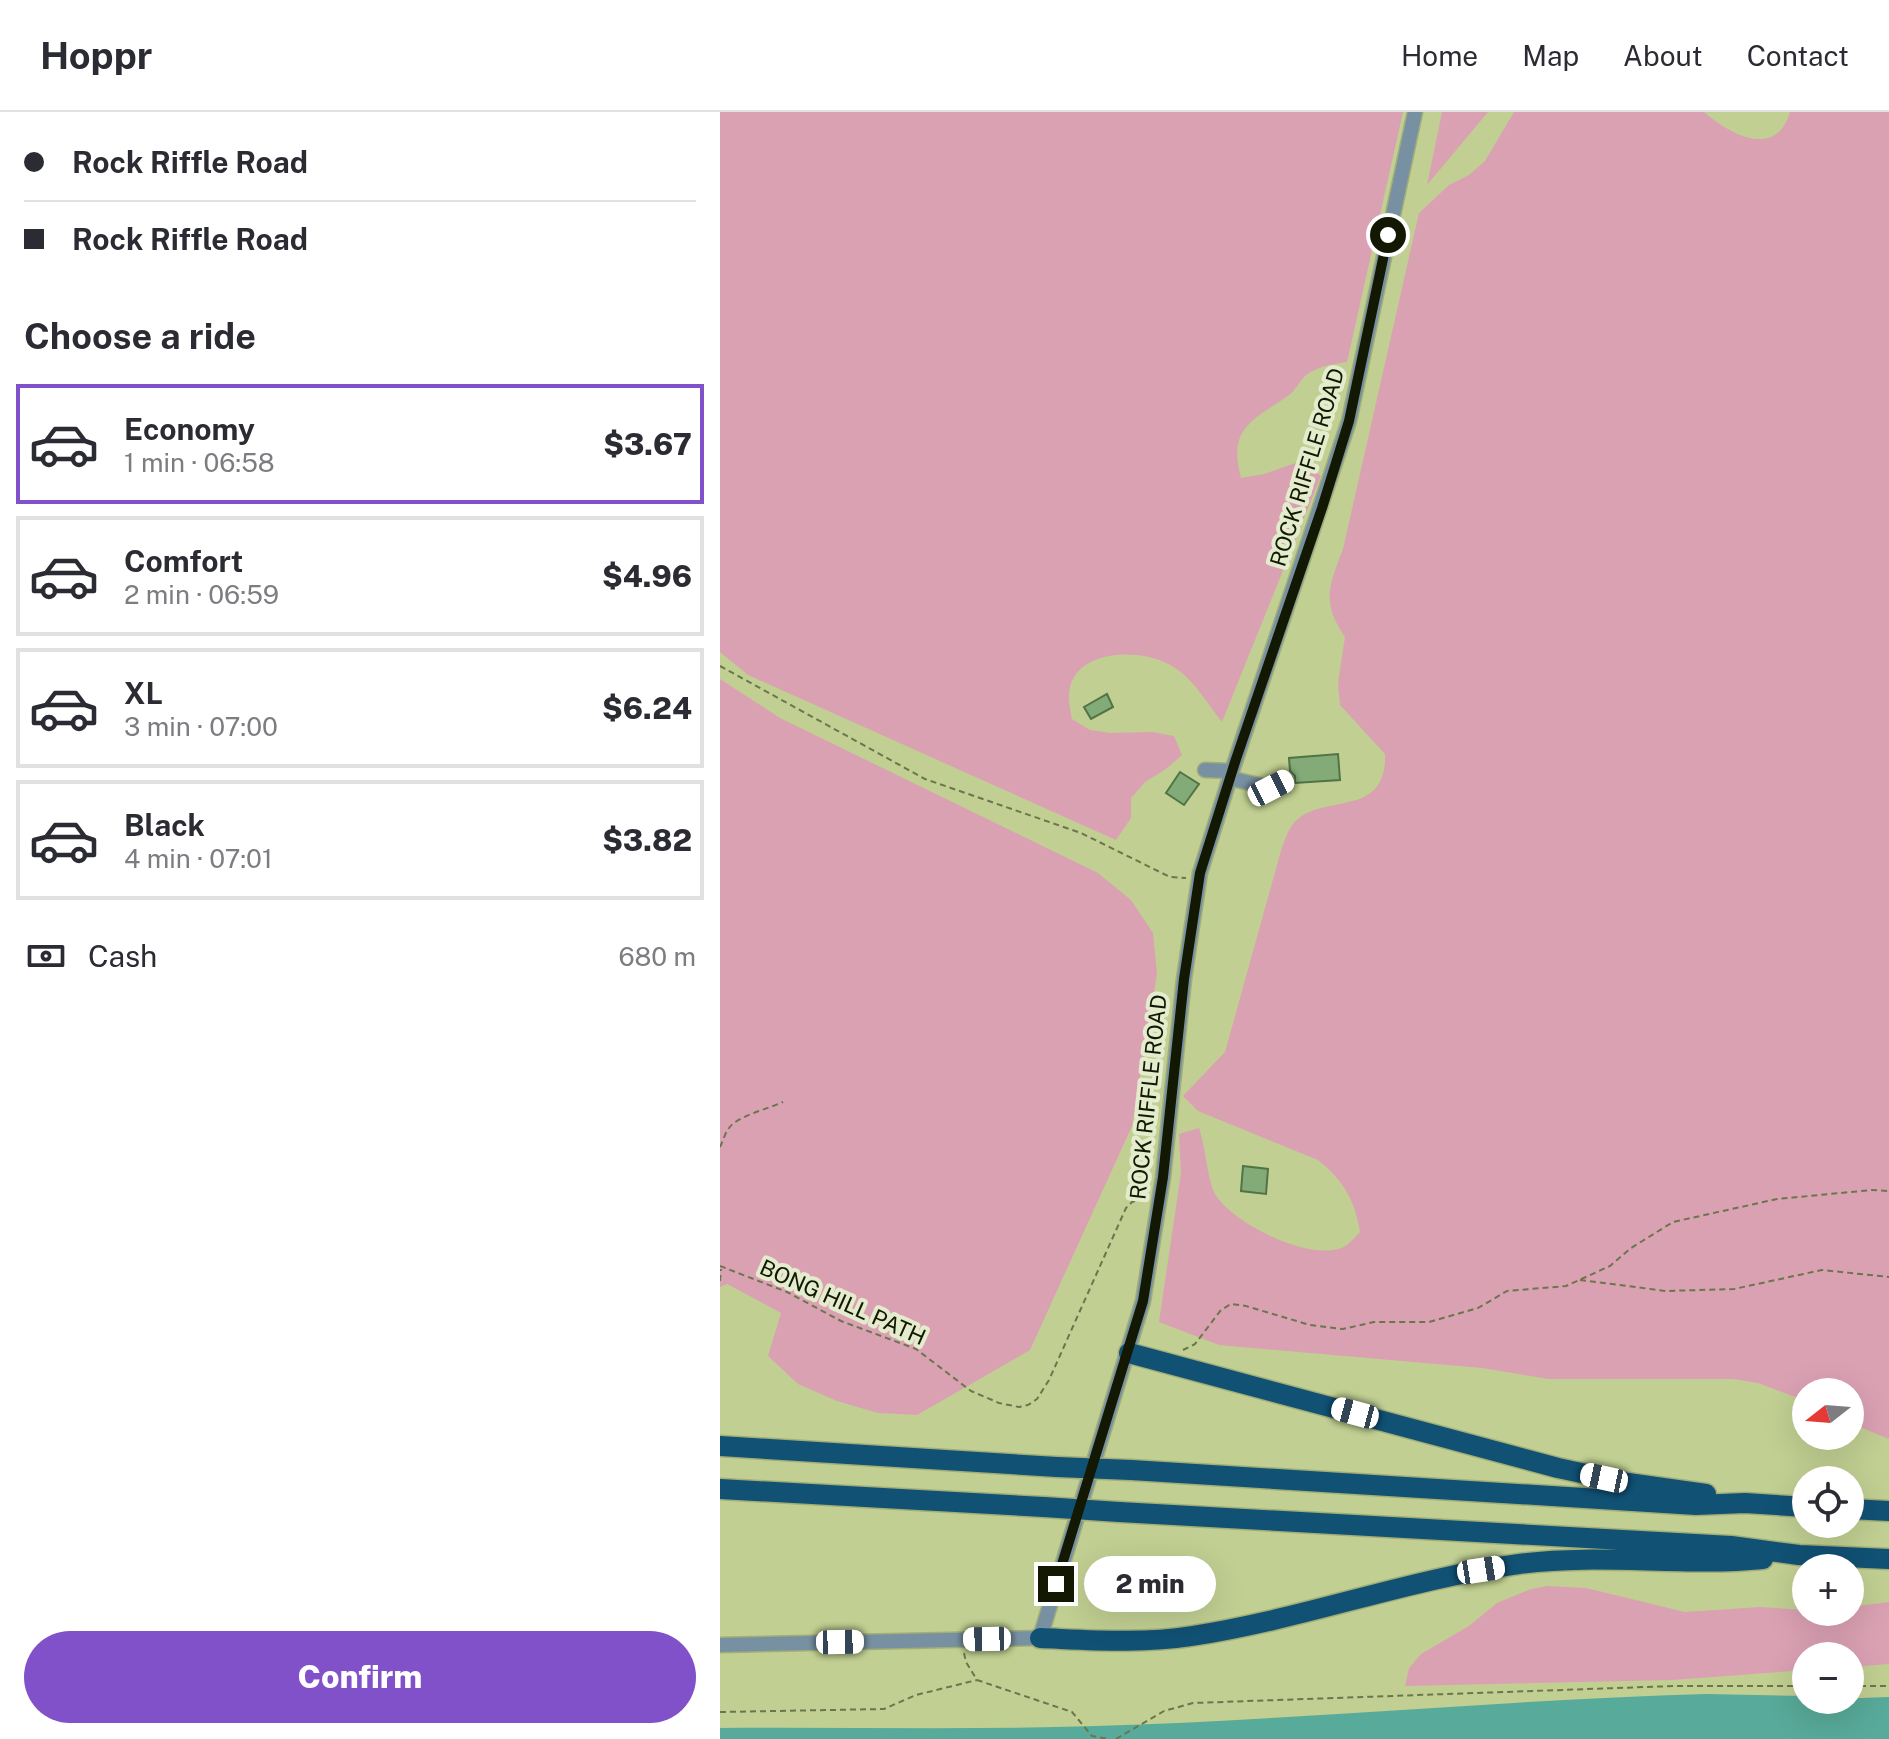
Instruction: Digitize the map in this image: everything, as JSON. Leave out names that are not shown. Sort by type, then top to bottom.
[{"type":"highway","points":[[1129,1353],[1558,1468],[1745,1503]]},
{"type":"highway","points":[[720,1446],[1696,1505],[1745,1503],[1792,1506]]},
{"type":"highway","points":[[720,1489],[1731,1546],[1792,1554]]},
{"type":"highway","points":[[1864,1510],[1889,1511]]},
{"type":"highway","points":[[1040,1638],[1118,1640],[1189,1637],[1459,1573],[1523,1563],[1614,1559],[1730,1562],[1792,1556]]},
{"type":"highway","points":[[1864,1558],[1889,1559]]},
{"type":"street","name":"ROCK RIFFLE ROAD","points":[[1040,1638],[1143,1301],[1162,1186],[1184,979],[1199,879],[1230,775],[1349,421],[1415,112]]},
{"type":"street","points":[[1205,770],[1271,788],[1286,780]]},
{"type":"street","points":[[720,1645],[1040,1638]]},
{"type":"path","points":[[720,666],[925,779],[1081,833],[1170,877],[1199,879]]},
{"type":"path","points":[[720,1147],[729,1127],[743,1117],[783,1102]]},
{"type":"path","points":[[1179,1351],[1195,1344],[1221,1310],[1231,1304],[1310,1325],[1356,1328],[1374,1322],[1429,1322],[1478,1308],[1507,1291],[1527,1287],[1553,1289],[1579,1280],[1610,1266],[1631,1248],[1673,1222],[1777,1199],[1889,1191]]},
{"type":"path","name":"BONG HILL PATH","points":[[721,1266],[787,1292],[841,1321],[916,1349],[971,1391],[999,1403],[1019,1407],[1037,1399],[1049,1380],[1126,1208],[1132,1202],[1149,1197]]},
{"type":"path","points":[[720,1281],[721,1266]]},
{"type":"path","points":[[1579,1280],[1666,1291],[1734,1289],[1822,1270],[1889,1277]]},
{"type":"path","points":[[961,1640],[966,1662],[977,1680]]},
{"type":"path","points":[[720,1712],[884,1709],[916,1695],[977,1680],[1072,1712],[1092,1736],[1109,1739]]},
{"type":"path","points":[[1116,1739],[1164,1711],[1193,1703],[1674,1686],[1792,1686]]},
{"type":"path","points":[[1864,1686],[1889,1686]]},
{"type":"shaded area","points":[[720,112],[1403,112],[1347,362],[1325,366],[1310,373],[1291,393],[1255,419],[1241,436],[1238,461],[1241,478],[1264,474],[1301,461],[1321,476],[1222,722],[1187,677],[1172,666],[1148,657],[1120,655],[1093,661],[1082,668],[1071,682],[1069,698],[1072,719],[1090,730],[1152,732],[1174,736],[1182,755],[1145,782],[1131,798],[1131,818],[1116,840],[748,675],[720,652]]},
{"type":"shaded area","points":[[1442,112],[1488,112],[1427,185]]},
{"type":"shaded area","points":[[1514,112],[1704,112],[1739,134],[1763,139],[1783,127],[1790,112],[1889,112],[1889,1439],[1864,1429],[1864,1378],[1792,1378],[1792,1396],[1758,1383],[1733,1379],[1548,1379],[1482,1368],[1219,1345],[1159,1322],[1181,1173],[1179,1134],[1199,1128],[1215,1194],[1238,1217],[1256,1228],[1296,1246],[1315,1250],[1333,1250],[1347,1245],[1360,1232],[1355,1210],[1346,1192],[1318,1160],[1198,1111],[1183,1096],[1225,1052],[1282,847],[1291,826],[1305,814],[1364,797],[1375,789],[1383,775],[1385,754],[1340,705],[1338,683],[1345,637],[1330,604],[1331,584],[1343,549],[1419,213],[1449,185],[1469,175],[1485,161]]},
{"type":"shaded area","points":[[720,679],[780,718],[1098,873],[1131,900],[1153,933],[1157,974],[1132,1126],[1030,1350],[917,1415],[878,1413],[837,1401],[798,1384],[768,1356],[781,1313],[727,1284],[720,1287]]},
{"type":"shaded area","points":[[1548,1586],[1586,1588],[1685,1612],[1760,1607],[1792,1609],[1792,1626],[1864,1626],[1864,1605],[1889,1602],[1889,1664],[1864,1666],[1864,1642],[1792,1642],[1792,1671],[1672,1680],[1405,1686],[1409,1668],[1421,1654],[1469,1626],[1497,1603],[1531,1589]]},
{"type":"water","points":[[1706,1694],[1792,1696],[1792,1714],[1864,1714],[1864,1698],[1889,1697],[1889,1739],[720,1739],[720,1728],[1096,1726]]},
{"type":"building","points":[[1107,694],[1113,707],[1091,719],[1084,707]]},
{"type":"building","points":[[1338,754],[1340,780],[1295,783],[1289,758]]},
{"type":"building","points":[[1180,772],[1199,784],[1184,805],[1166,793]]},
{"type":"building","points":[[1243,1166],[1268,1169],[1266,1194],[1241,1191]]},
{"type":"route","points":[[1056,1584],[1143,1301],[1163,1177],[1184,979],[1200,873],[1349,421],[1388,235]]}]
